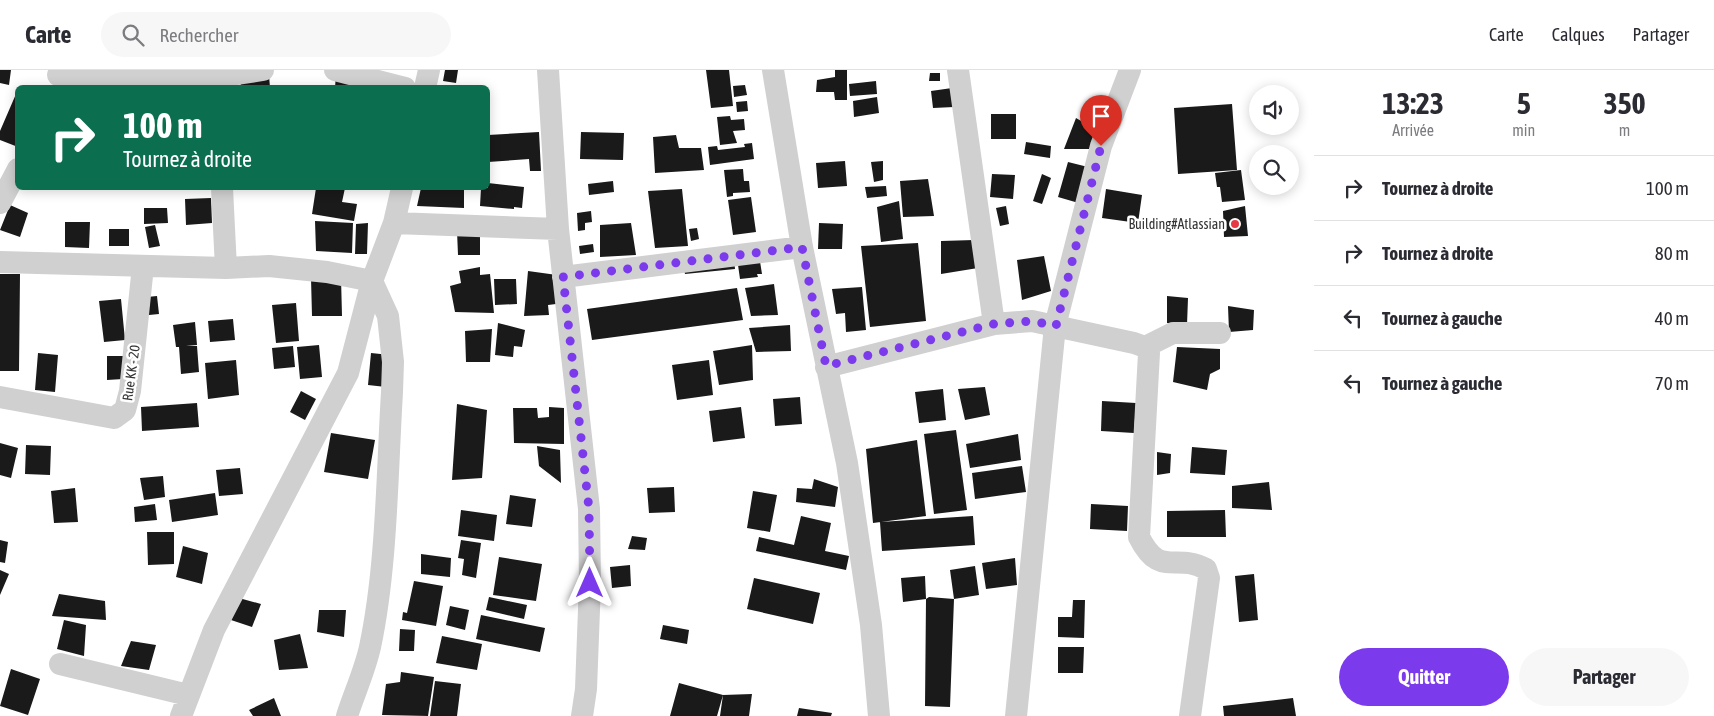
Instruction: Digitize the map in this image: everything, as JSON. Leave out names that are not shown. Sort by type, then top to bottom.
[{"type":"street","points":[[57,78],[217,82],[263,70]]},
{"type":"street","points":[[335,70],[394,85]]},
{"type":"street","points":[[426,85],[429,70]]},
{"type":"street","points":[[548,70],[558,230],[589,509],[586,680],[582,716]]},
{"type":"street","points":[[773,70],[780,103],[802,247],[847,463],[870,615],[879,716]]},
{"type":"street","points":[[958,70],[994,324]]},
{"type":"street","points":[[1016,716],[1056,326],[1101,146],[1130,70]]},
{"type":"street","points":[[0,203],[15,175]]},
{"type":"street","points":[[222,190],[226,268]]},
{"type":"street","points":[[60,664],[185,706],[214,630],[348,373],[372,281],[394,223],[402,190]]},
{"type":"street","points":[[394,223],[558,230]]},
{"type":"street","points":[[563,277],[802,247]]},
{"type":"street","points":[[0,262],[226,268],[269,266],[327,272],[372,281]]},
{"type":"street","name":"Rue KK - 20","points":[[0,396],[114,418],[125,410],[130,391],[143,266]]},
{"type":"street","points":[[347,716],[370,650],[379,588],[392,392],[393,362],[388,316],[372,281]]},
{"type":"street","points":[[826,366],[994,324],[1032,321],[1145,347],[1173,333],[1220,333]]},
{"type":"street","points":[[1145,347],[1149,353],[1149,370],[1139,537],[1148,554],[1156,560],[1199,566],[1206,569],[1209,578],[1190,716]]},
{"type":"building","points":[[0,70],[11,70],[9,85],[0,83]]},
{"type":"building","points":[[445,70],[458,70],[456,83],[443,81]]},
{"type":"building","points":[[706,70],[729,70],[733,106],[711,108]]},
{"type":"building","points":[[835,70],[847,70],[847,100],[835,100],[834,92],[816,92],[817,80],[835,77]]},
{"type":"building","points":[[336,73],[358,85],[335,85]]},
{"type":"building","points":[[930,73],[940,73],[940,81],[929,81]]},
{"type":"building","points":[[269,75],[270,85],[241,85],[240,77]]},
{"type":"building","points":[[876,81],[877,94],[850,96],[849,84]]},
{"type":"building","points":[[745,85],[747,95],[734,97],[733,86]]},
{"type":"building","points":[[952,88],[954,107],[933,108],[931,91]]},
{"type":"building","points":[[15,96],[15,146],[0,140],[0,131]]},
{"type":"building","points":[[877,97],[879,113],[854,117],[853,101]]},
{"type":"building","points":[[747,101],[748,111],[737,112],[736,102]]},
{"type":"building","points":[[1232,104],[1237,170],[1178,174],[1174,108]]},
{"type":"building","points":[[991,114],[1016,114],[1016,139],[991,139]]},
{"type":"building","points":[[730,116],[731,120],[744,119],[745,130],[733,131],[737,143],[720,145],[717,117]]},
{"type":"building","points":[[1076,118],[1095,129],[1096,149],[1064,149]]},
{"type":"building","points":[[539,132],[541,171],[530,171],[529,159],[490,162],[490,135]]},
{"type":"building","points":[[581,132],[624,133],[623,160],[580,159]]},
{"type":"building","points":[[676,135],[679,148],[701,148],[704,170],[655,173],[653,137]]},
{"type":"building","points":[[1026,142],[1051,146],[1050,158],[1024,154]]},
{"type":"building","points":[[752,143],[754,159],[710,165],[708,147],[717,146],[718,150],[745,147],[744,144]]},
{"type":"building","points":[[845,161],[847,186],[818,188],[816,163]]},
{"type":"building","points":[[883,161],[883,180],[874,182],[871,162]]},
{"type":"building","points":[[1068,162],[1092,168],[1082,204],[1058,197]]},
{"type":"building","points":[[743,169],[744,181],[749,181],[750,192],[733,193],[733,196],[727,197],[724,170]]},
{"type":"building","points":[[1241,170],[1245,200],[1222,202],[1220,187],[1217,187],[1215,173]]},
{"type":"building","points":[[992,174],[1015,175],[1013,199],[990,197]]},
{"type":"building","points":[[1042,174],[1051,178],[1042,204],[1033,201]]},
{"type":"building","points":[[928,179],[934,216],[903,217],[900,181]]},
{"type":"building","points":[[613,181],[614,192],[589,195],[588,184]]},
{"type":"building","points":[[490,183],[524,187],[522,208],[480,206],[481,190],[490,190]]},
{"type":"building","points":[[886,186],[887,196],[867,198],[865,187]]},
{"type":"building","points":[[682,189],[688,246],[655,248],[648,191]]},
{"type":"building","points":[[1106,189],[1142,195],[1138,223],[1102,218]]},
{"type":"building","points":[[316,190],[345,190],[342,202],[357,204],[354,221],[312,214]]},
{"type":"building","points":[[421,190],[464,190],[464,208],[417,206]]},
{"type":"building","points":[[751,197],[756,232],[733,235],[728,200]]},
{"type":"building","points":[[211,198],[212,223],[186,225],[185,199]]},
{"type":"building","points":[[899,201],[903,239],[881,242],[877,207]]},
{"type":"building","points":[[10,205],[28,213],[20,237],[0,230]]},
{"type":"building","points":[[1006,206],[1009,224],[1000,226],[996,208]]},
{"type":"building","name":"Building#Atlassian","points":[[1245,206],[1248,236],[1224,237],[1223,211]]},
{"type":"building","points":[[144,208],[167,208],[168,223],[144,224]]},
{"type":"building","points":[[591,211],[592,222],[585,223],[585,230],[578,231],[577,213]]},
{"type":"building","points":[[315,221],[353,223],[352,253],[316,251]]},
{"type":"building","points":[[65,222],[90,222],[89,248],[65,247]]},
{"type":"building","points":[[368,223],[367,254],[355,254],[356,224]]},
{"type":"building","points":[[631,223],[636,255],[600,257],[600,225]]},
{"type":"building","points":[[819,223],[843,224],[842,249],[818,249]]},
{"type":"building","points":[[155,225],[160,246],[149,248],[145,227]]},
{"type":"building","points":[[697,228],[699,239],[691,241],[689,229]]},
{"type":"building","points":[[109,229],[129,229],[129,246],[109,246]]},
{"type":"building","points":[[480,230],[480,255],[458,255],[457,231]]},
{"type":"building","points":[[974,240],[978,268],[941,274],[941,241]]},
{"type":"building","points":[[918,243],[926,321],[870,327],[861,246]]},
{"type":"building","points":[[593,244],[594,252],[580,254],[579,246]]},
{"type":"building","points":[[759,255],[762,274],[757,274],[758,277],[740,279],[737,258]]},
{"type":"building","points":[[1044,256],[1051,291],[1022,300],[1017,260]]},
{"type":"building","points":[[734,259],[735,269],[685,274],[683,265]]},
{"type":"building","points":[[480,267],[480,275],[490,274],[494,313],[455,312],[450,286],[461,283],[459,271]]},
{"type":"building","points":[[528,271],[557,275],[556,304],[548,305],[549,315],[524,316]]},
{"type":"building","points":[[0,274],[20,274],[19,371],[0,371]]},
{"type":"building","points":[[341,277],[342,316],[312,316],[311,278]]},
{"type":"building","points":[[494,279],[516,279],[517,304],[495,305]]},
{"type":"building","points":[[774,284],[778,315],[751,316],[745,288]]},
{"type":"building","points":[[862,287],[866,330],[846,332],[845,313],[836,314],[832,289]]},
{"type":"building","points":[[737,288],[743,320],[592,340],[587,309]]},
{"type":"building","points":[[157,296],[159,314],[149,315],[147,297]]},
{"type":"building","points":[[1167,296],[1188,298],[1187,325],[1167,323]]},
{"type":"building","points":[[121,299],[125,340],[104,342],[99,301]]},
{"type":"building","points":[[296,303],[299,341],[276,343],[272,305]]},
{"type":"building","points":[[1228,306],[1254,310],[1253,330],[1229,332]]},
{"type":"building","points":[[233,319],[235,340],[210,342],[208,321]]},
{"type":"building","points":[[195,322],[197,345],[186,346],[197,346],[199,372],[181,374],[179,347],[176,347],[173,325]]},
{"type":"building","points":[[498,323],[525,330],[522,347],[514,346],[513,357],[495,355]]},
{"type":"building","points":[[790,325],[791,351],[756,352],[749,328]]},
{"type":"building","points":[[492,329],[490,362],[466,362],[465,331]]},
{"type":"building","points":[[319,345],[322,377],[300,379],[297,347]]},
{"type":"building","points":[[752,345],[753,380],[719,385],[713,351]]},
{"type":"building","points":[[293,346],[295,367],[274,369],[272,348]]},
{"type":"building","points":[[1177,347],[1220,349],[1220,369],[1210,374],[1207,390],[1173,382]]},
{"type":"building","points":[[38,353],[58,355],[55,392],[35,390]]},
{"type":"building","points":[[371,353],[390,355],[386,387],[368,385]]},
{"type":"building","points":[[107,356],[123,356],[123,379],[107,380]]},
{"type":"building","points":[[236,360],[239,395],[208,399],[205,363]]},
{"type":"building","points":[[709,360],[713,395],[677,400],[672,365]]},
{"type":"building","points":[[985,387],[990,415],[965,420],[958,389]]},
{"type":"building","points":[[943,389],[946,420],[919,423],[915,392]]},
{"type":"building","points":[[301,391],[316,399],[305,420],[290,412]]},
{"type":"building","points":[[800,397],[802,424],[775,426],[773,399]]},
{"type":"building","points":[[1102,401],[1136,403],[1134,433],[1101,431]]},
{"type":"building","points":[[197,403],[199,427],[142,431],[141,407]]},
{"type":"building","points":[[457,404],[487,410],[482,478],[452,480]]},
{"type":"building","points":[[549,407],[564,408],[564,444],[514,443],[513,408],[537,408],[538,418],[549,417]]},
{"type":"building","points":[[741,407],[745,438],[713,442],[709,411]]},
{"type":"building","points":[[956,430],[967,510],[934,514],[924,434]]},
{"type":"building","points":[[331,433],[375,440],[368,479],[324,472]]},
{"type":"building","points":[[1018,434],[1021,460],[970,468],[966,444]]},
{"type":"building","points":[[917,440],[926,516],[873,523],[866,449]]},
{"type":"building","points":[[0,443],[18,448],[11,478],[0,475]]},
{"type":"building","points":[[26,445],[51,446],[50,475],[25,474]]},
{"type":"building","points":[[537,446],[560,450],[561,483],[539,466]]},
{"type":"building","points":[[1192,447],[1227,450],[1225,475],[1190,473]]},
{"type":"building","points":[[1157,452],[1171,454],[1170,473],[1157,475]]},
{"type":"building","points":[[1022,466],[1026,492],[975,499],[972,473]]},
{"type":"building","points":[[240,468],[243,494],[219,496],[216,470]]},
{"type":"building","points":[[163,476],[165,497],[144,500],[140,478]]},
{"type":"building","points":[[814,479],[838,487],[835,507],[796,502],[797,488],[812,489]]},
{"type":"building","points":[[1269,482],[1272,510],[1232,508],[1232,486]]},
{"type":"building","points":[[674,487],[675,512],[649,513],[647,488]]},
{"type":"building","points":[[75,488],[78,522],[54,523],[51,491]]},
{"type":"building","points":[[753,491],[777,495],[770,532],[747,528]]},
{"type":"building","points":[[215,493],[218,515],[172,522],[169,500]]},
{"type":"building","points":[[510,495],[536,499],[532,527],[506,524]]},
{"type":"building","points":[[155,504],[157,520],[135,522],[134,507]]},
{"type":"building","points":[[1091,504],[1128,506],[1127,531],[1090,529]]},
{"type":"building","points":[[461,510],[497,515],[494,541],[458,536]]},
{"type":"building","points":[[1225,510],[1226,537],[1167,537],[1167,511]]},
{"type":"building","points":[[801,516],[831,523],[825,551],[849,556],[846,570],[756,551],[759,537],[794,545]]},
{"type":"building","points":[[973,516],[975,545],[882,551],[880,522]]},
{"type":"building","points":[[147,532],[174,532],[174,564],[148,565]]},
{"type":"building","points":[[632,536],[647,538],[645,550],[628,549]]},
{"type":"building","points":[[0,540],[8,542],[5,563],[0,562]]},
{"type":"building","points":[[461,540],[481,543],[476,578],[462,575],[464,559],[458,558]]},
{"type":"building","points":[[183,546],[208,553],[202,584],[176,577]]},
{"type":"building","points":[[421,554],[451,558],[450,577],[421,574]]},
{"type":"building","points":[[499,557],[542,564],[536,601],[493,595]]},
{"type":"building","points":[[1015,558],[1017,585],[986,589],[982,563]]},
{"type":"building","points":[[630,565],[631,586],[612,588],[610,567]]},
{"type":"building","points":[[975,566],[979,595],[954,599],[950,570]]},
{"type":"building","points":[[0,570],[9,574],[0,595]]},
{"type":"building","points":[[1254,574],[1258,620],[1239,622],[1235,576]]},
{"type":"building","points":[[925,576],[926,599],[903,602],[901,578]]},
{"type":"building","points":[[754,578],[820,593],[813,624],[747,609]]},
{"type":"building","points":[[414,581],[443,586],[436,626],[402,620],[403,612],[407,613]]},
{"type":"building","points":[[59,594],[105,601],[106,620],[52,616]]},
{"type":"building","points":[[489,597],[527,605],[524,619],[486,610]]},
{"type":"building","points":[[929,597],[954,599],[950,707],[925,706],[926,599]]},
{"type":"building","points":[[239,598],[261,604],[252,627],[231,620]]},
{"type":"building","points":[[1073,600],[1085,600],[1084,638],[1058,637],[1058,617],[1072,617]]},
{"type":"building","points":[[450,606],[469,610],[465,630],[446,625]]},
{"type":"building","points":[[319,610],[346,610],[344,637],[317,632]]},
{"type":"building","points":[[481,615],[545,628],[540,652],[476,639]]},
{"type":"building","points":[[64,620],[86,625],[84,656],[57,649]]},
{"type":"building","points":[[663,625],[689,630],[687,644],[660,639]]},
{"type":"building","points":[[400,629],[415,630],[414,651],[399,651]]},
{"type":"building","points":[[300,634],[308,668],[279,670],[274,640]]},
{"type":"building","points":[[442,636],[482,644],[477,670],[436,663]]},
{"type":"building","points":[[131,641],[156,645],[149,670],[121,666]]},
{"type":"building","points":[[1058,647],[1084,647],[1083,673],[1058,673]]},
{"type":"building","points":[[11,669],[40,679],[28,715],[0,706]]},
{"type":"building","points":[[401,672],[434,677],[428,716],[382,715],[386,684],[400,682]]},
{"type":"building","points":[[435,681],[461,684],[457,716],[430,716]]},
{"type":"building","points":[[679,683],[723,695],[717,716],[670,716]]},
{"type":"building","points":[[752,694],[749,716],[720,716],[723,695]]},
{"type":"building","points":[[274,698],[281,716],[253,716],[249,710]]},
{"type":"building","points":[[1293,698],[1296,716],[1224,716],[1223,706]]},
{"type":"building","points":[[799,708],[832,713],[831,716],[797,716]]},
{"type":"place","name":"Building#Atlassian","points":[[1235,224]]},
{"type":"route","points":[[590,583],[589,509],[563,277],[802,247],[826,366],[994,324],[1032,321],[1056,326],[1101,146]]}]
